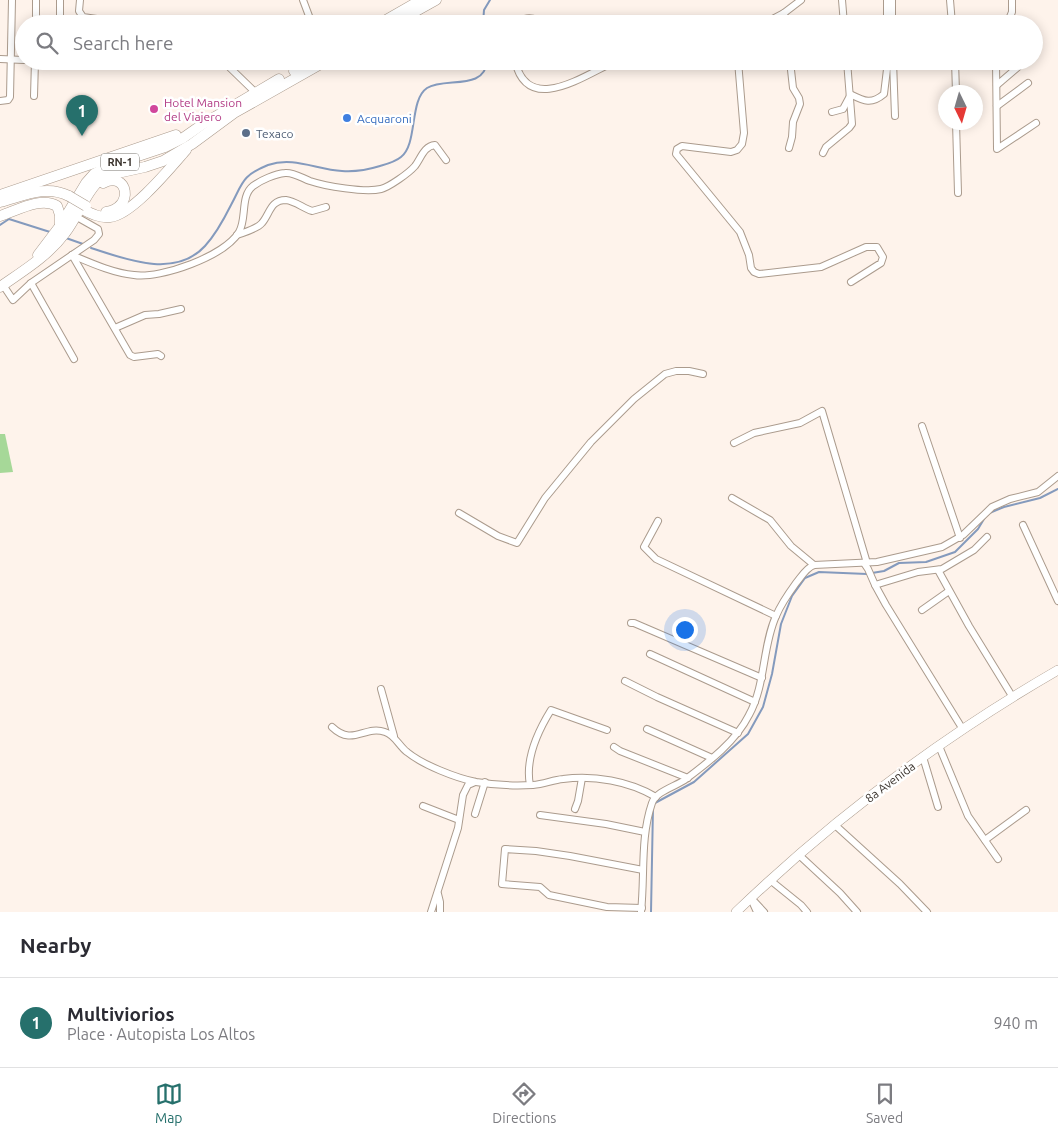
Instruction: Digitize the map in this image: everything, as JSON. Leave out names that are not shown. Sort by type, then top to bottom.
[{"type":"main road","points":[[395,15],[421,0]]},
{"type":"main road","points":[[409,15],[436,0]]},
{"type":"main road","name":"RN-1","points":[[62,228],[82,211],[93,188],[104,176],[154,165],[192,144],[258,95],[297,70]]},
{"type":"main road","name":"RN-1","points":[[2,286],[44,257],[86,183],[101,169],[165,147],[183,138],[202,124],[308,70]]},
{"type":"main road","points":[[0,195],[162,140],[202,124]]},
{"type":"main road","points":[[0,202],[49,190],[57,190],[69,198],[82,211],[103,217],[112,217],[121,214],[137,202],[192,144]]},
{"type":"main road","points":[[82,211],[112,211],[120,206],[126,193],[124,187],[114,180],[106,181],[93,188]]},
{"type":"main road","points":[[0,210],[46,196],[69,198]]},
{"type":"main road","points":[[0,216],[47,202],[57,206],[62,228]]},
{"type":"street","points":[[0,101],[10,98],[12,0]]},
{"type":"street","points":[[36,0],[36,15]]},
{"type":"street","points":[[60,0],[60,15]]},
{"type":"street","points":[[80,0],[79,11],[82,15]]},
{"type":"street","points":[[303,0],[309,15]]},
{"type":"street","points":[[780,15],[801,0]]},
{"type":"street","points":[[842,0],[843,15]]},
{"type":"street","points":[[887,0],[887,15]]},
{"type":"street","points":[[892,0],[892,15]]},
{"type":"street","points":[[950,0],[951,15]]},
{"type":"street","points":[[1011,15],[1012,0]]},
{"type":"street","points":[[0,60],[15,60]]},
{"type":"street","points":[[34,96],[35,70]]},
{"type":"street","points":[[232,70],[258,95]]},
{"type":"street","points":[[517,70],[521,78],[535,88],[543,90],[572,83],[598,70]]},
{"type":"street","points":[[739,70],[744,134],[742,144],[737,150],[731,152],[682,146],[677,149],[676,154],[740,232],[749,255],[751,268],[754,272],[759,274],[821,267],[866,247],[876,247],[883,257],[881,262],[851,282]]},
{"type":"street","points":[[789,148],[793,122],[800,104],[793,88],[791,70]]},
{"type":"street","points":[[823,152],[826,147],[852,124],[847,70]]},
{"type":"street","points":[[850,94],[868,101],[877,100],[884,94],[887,70]]},
{"type":"street","points":[[893,70],[895,116]]},
{"type":"street","points":[[955,70],[956,85]]},
{"type":"street","points":[[996,70],[997,149],[1036,123]]},
{"type":"street","points":[[996,85],[1014,70]]},
{"type":"street","points":[[997,106],[1028,83]]},
{"type":"street","points":[[832,112],[843,108],[850,94]]},
{"type":"street","points":[[956,130],[958,193]]},
{"type":"street","points":[[72,255],[119,272],[134,276],[148,276],[206,258],[229,244],[242,227],[246,198],[249,191],[253,186],[283,173],[289,173],[323,184],[367,191],[383,188],[395,182],[414,167],[430,145],[435,144],[446,160]]},
{"type":"street","points":[[237,236],[263,222],[272,206],[279,201],[287,200],[294,202],[312,211],[326,207]]},
{"type":"street","points":[[2,286],[13,300],[31,283],[94,240],[99,232],[82,211]]},
{"type":"street","points":[[72,255],[132,356],[156,354],[161,356]]},
{"type":"street","points":[[31,283],[74,359]]},
{"type":"street","points":[[115,328],[145,315],[159,314],[181,308]]},
{"type":"street","points":[[459,513],[483,528],[517,544],[545,498],[591,442],[656,379],[676,371],[703,374]]},
{"type":"street","points":[[734,443],[754,433],[800,423],[822,412],[866,565],[874,584],[962,728]]},
{"type":"street","points":[[922,426],[960,538]]},
{"type":"street","points":[[644,870],[570,856],[505,849],[502,884],[540,887],[548,895],[607,907],[642,910],[644,870],[645,832],[652,803],[656,797],[688,778],[738,733],[755,702],[776,616],[786,596],[808,568],[814,565],[866,565],[942,547],[960,538],[992,507],[1010,499],[1038,492],[1058,476]]},
{"type":"street","points":[[732,498],[770,520],[791,546],[814,565]]},
{"type":"street","points":[[658,521],[644,548],[647,552],[656,559],[776,616]]},
{"type":"street","points":[[1023,525],[1058,601]]},
{"type":"street","points":[[874,584],[918,572],[938,570],[974,550],[987,537]]},
{"type":"street","points":[[938,570],[1012,696]]},
{"type":"street","points":[[922,610],[949,591]]},
{"type":"street","points":[[631,623],[634,622],[762,678]]},
{"type":"street","points":[[650,654],[755,702]]},
{"type":"street","name":"8a Avenida","points":[[736,912],[834,825],[923,757],[962,728],[1012,696],[1058,670]]},
{"type":"street","points":[[625,680],[664,700],[738,733]]},
{"type":"street","points":[[382,689],[391,730],[395,739]]},
{"type":"street","points":[[530,785],[529,770],[533,752],[542,727],[551,711],[607,730]]},
{"type":"street","points":[[332,727],[339,733],[347,736],[380,730],[390,733],[405,751],[423,763],[476,782]]},
{"type":"street","points":[[647,728],[712,758]]},
{"type":"street","points":[[939,746],[968,816],[998,859]]},
{"type":"street","points":[[614,747],[688,778]]},
{"type":"street","points":[[923,757],[938,807]]},
{"type":"street","points":[[575,809],[582,778]]},
{"type":"street","points":[[431,912],[459,820],[462,798],[469,783],[485,782],[530,785],[582,778],[600,779],[622,784],[656,797]]},
{"type":"street","points":[[475,814],[485,782]]},
{"type":"street","points":[[423,806],[459,820]]},
{"type":"street","points":[[985,840],[1026,810]]},
{"type":"street","points":[[540,815],[606,824],[645,832]]},
{"type":"street","points":[[834,825],[900,884],[927,912]]},
{"type":"street","points":[[799,855],[840,893],[857,912]]},
{"type":"street","points":[[770,880],[807,912]]},
{"type":"street","points":[[437,893],[440,902],[440,912]]},
{"type":"street","points":[[750,898],[757,912]]},
{"type":"street","points":[[750,898],[764,912]]},
{"type":"green space","points":[[0,434],[5,434],[13,472],[0,473]]},
{"type":"waterway","points":[[484,15],[484,10],[490,0]]},
{"type":"waterway","points":[[91,248],[150,264],[179,262],[193,256],[205,246],[223,221],[244,181],[259,169],[268,165],[287,162],[333,170],[352,171],[370,169],[394,162],[406,151],[410,142],[415,112],[421,94],[427,88],[435,85],[472,80],[485,70]]},
{"type":"waterway","points":[[0,225],[9,219],[50,232]]},
{"type":"waterway","points":[[66,238],[83,244]]},
{"type":"waterway","points":[[872,573],[884,571],[899,563],[926,562],[955,552],[978,529],[987,514],[1004,507],[1040,498],[1058,489]]},
{"type":"waterway","points":[[655,803],[694,782],[748,734],[763,707],[772,674],[781,624],[792,596],[805,578],[819,572],[867,574]]},
{"type":"waterway","points":[[651,912],[653,807]]},
{"type":"place","name":"Hotel Mansion del Viajero","points":[[154,109]]},
{"type":"place","name":"Acquaroni","points":[[347,118]]},
{"type":"place","name":"Texaco","points":[[246,133]]},
{"type":"place","name":"Multiviorios","points":[[82,136]]}]
